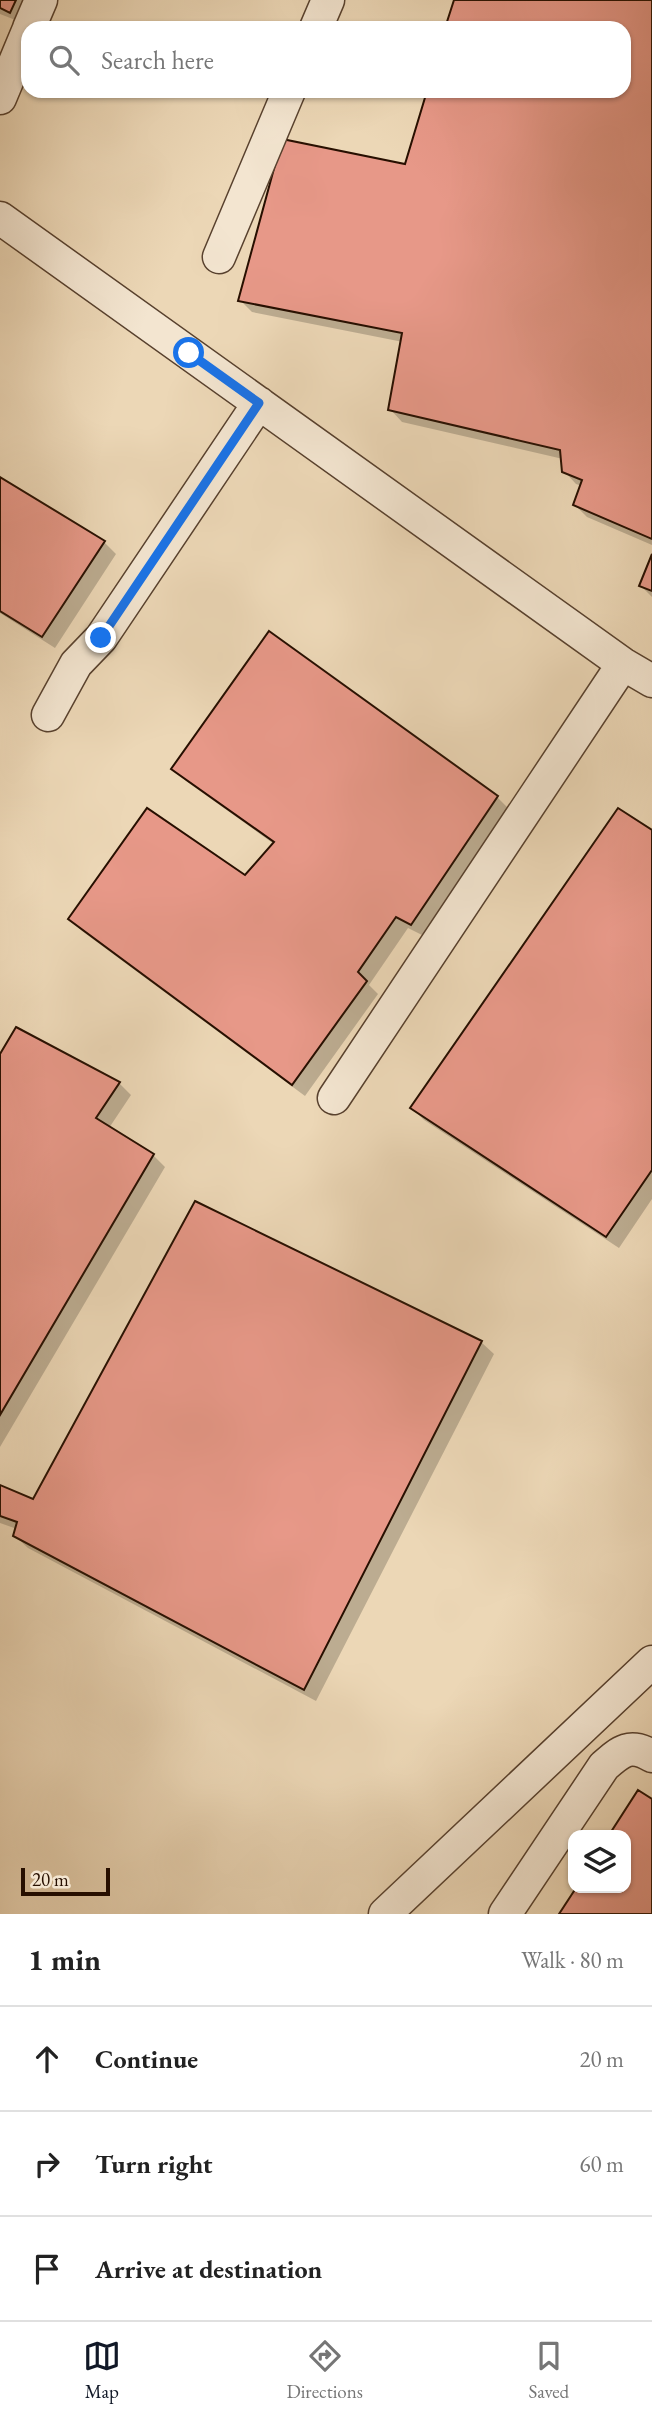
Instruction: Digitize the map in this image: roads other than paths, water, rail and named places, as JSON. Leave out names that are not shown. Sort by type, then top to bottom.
[{"type":"street","points":[[32,21],[41,0]]},
{"type":"street","points":[[319,21],[328,0]]},
{"type":"street","points":[[0,98],[21,48]]},
{"type":"street","points":[[219,257],[286,98]]},
{"type":"street","points":[[0,218],[623,664],[652,681]]},
{"type":"street","points":[[48,715],[76,664],[101,638],[259,403]]},
{"type":"street","points":[[334,1098],[623,664]]},
{"type":"street","points":[[385,1914],[652,1662]]},
{"type":"street","points":[[505,1914],[604,1766],[621,1751],[639,1748],[652,1756]]}]
